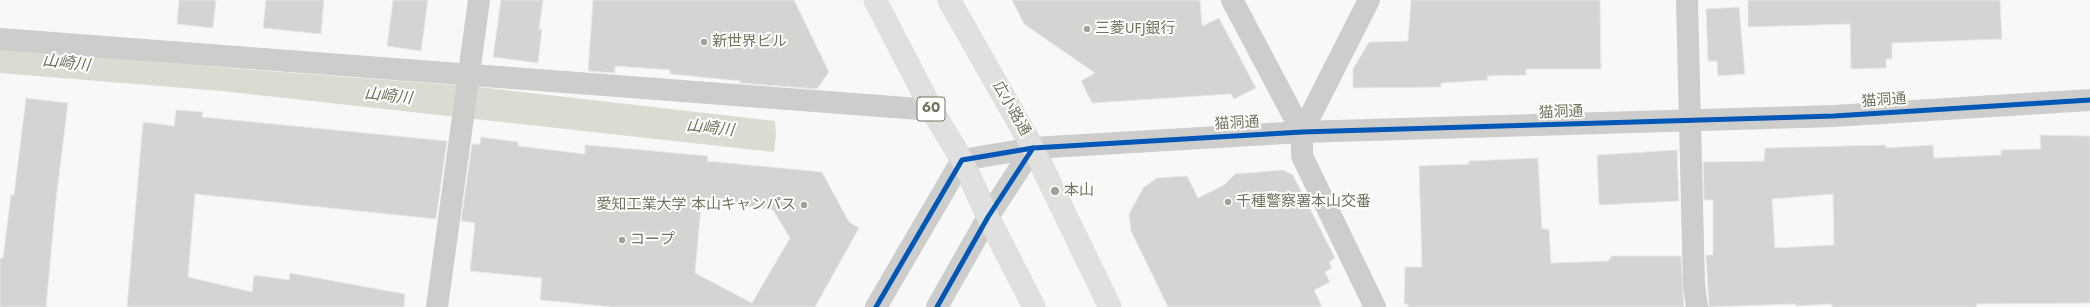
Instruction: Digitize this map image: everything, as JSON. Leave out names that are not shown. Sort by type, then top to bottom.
[{"type":"main road","name":"60","points":[[875,0],[932,110],[962,160],[988,217],[1034,307]]},
{"type":"main road","name":"広小路通","points":[[949,0],[1033,148],[1110,307]]},
{"type":"street","points":[[437,307],[479,0]]},
{"type":"street","points":[[1232,0],[1302,132]]},
{"type":"street","points":[[1369,0],[1302,132],[1302,156],[1374,307]]},
{"type":"street","points":[[1687,0],[1694,285],[1697,307]]},
{"type":"street","points":[[0,39],[469,76],[932,110]]},
{"type":"street","name":"猫洞通","points":[[962,160],[1033,148],[1302,132],[1834,116],[2090,100]]},
{"type":"street","points":[[937,307],[988,217],[1033,148]]},
{"type":"street","points":[[876,307],[962,160]]},
{"type":"water","name":"山崎川","points":[[0,48],[229,68],[479,87],[775,121],[776,135],[774,152],[221,91],[0,73]]},
{"type":"building","points":[[179,0],[216,0],[213,28],[177,24]]},
{"type":"building","points":[[266,0],[324,0],[321,34],[263,28]]},
{"type":"building","points":[[393,0],[428,0],[421,51],[387,46]]},
{"type":"building","points":[[501,0],[543,0],[539,29],[542,29],[538,63],[493,57]]},
{"type":"building","points":[[593,0],[794,0],[829,72],[817,89],[740,83],[740,81],[670,74],[670,70],[615,66],[615,73],[588,71]]},
{"type":"building","points":[[1012,0],[1200,0],[1202,26],[1219,18],[1256,88],[1234,99],[1231,94],[1092,103],[1081,81],[1095,73],[1024,24]]},
{"type":"building","points":[[1411,0],[1600,0],[1601,69],[1526,69],[1526,75],[1487,76],[1488,80],[1441,83],[1441,87],[1353,88],[1353,69],[1369,42],[1408,41]]},
{"type":"building","points":[[1748,0],[2000,0],[2002,39],[1892,43],[1892,59],[1886,59],[1886,68],[1851,69],[1850,24],[1748,27]]},
{"type":"building","points":[[1739,7],[1745,74],[1718,76],[1717,61],[1708,61],[1706,9]]},
{"type":"building","points":[[26,98],[68,103],[56,200],[46,307],[0,307],[0,258],[3,258],[11,195],[14,195]]},
{"type":"building","points":[[176,110],[203,112],[202,117],[447,141],[436,219],[195,194],[188,277],[252,292],[254,275],[289,280],[290,273],[405,294],[404,307],[127,307],[143,122],[174,126]]},
{"type":"building","points":[[2040,135],[2090,136],[2090,303],[1976,304],[1977,307],[1832,307],[1832,304],[1796,306],[1796,304],[1709,307],[1706,255],[1713,255],[1713,200],[1704,200],[1703,162],[1764,161],[1765,148],[1886,145],[1886,148],[1933,145],[1934,158],[2001,155],[2001,150],[2041,149]],"holes":[[[1833,194],[1834,245],[1775,248],[1772,199]]]},
{"type":"building","points":[[481,137],[518,142],[518,146],[585,154],[585,145],[622,148],[708,156],[707,161],[822,172],[849,222],[859,228],[815,307],[613,307],[540,300],[542,278],[470,271],[475,223],[461,221],[472,144],[480,144]],"holes":[[[708,200],[773,210],[790,238],[752,303],[695,273],[701,206],[707,205]]]},
{"type":"building","points":[[1677,150],[1679,201],[1599,205],[1597,155]]},
{"type":"building","points":[[1538,158],[1542,229],[1549,229],[1551,263],[1608,261],[1612,256],[1681,256],[1684,307],[1408,307],[1408,304],[1404,304],[1405,267],[1422,267],[1419,166],[1469,164],[1469,161]]},
{"type":"building","points":[[1283,170],[1293,175],[1335,258],[1329,262],[1332,268],[1325,272],[1330,282],[1314,290],[1322,307],[1168,307],[1131,231],[1129,214],[1143,188],[1157,178],[1187,176],[1198,198],[1224,185],[1235,174]]},
{"type":"cycle path","points":[[876,307],[962,160],[1033,148],[1302,132],[1834,116],[2090,100]]},
{"type":"cycle path","points":[[937,307],[988,217],[1033,148]]},
{"type":"place","name":"三菱UFJ銀行","points":[[1087,29]]},
{"type":"place","name":"新世界ビル","points":[[704,42]]},
{"type":"place","name":"本山","points":[[1055,191]]},
{"type":"place","name":"千種警察署本山交番","points":[[1228,202]]},
{"type":"place","name":"愛知工業大学 本山キャンパス","points":[[804,205]]},
{"type":"place","name":"コープ","points":[[622,240]]}]
